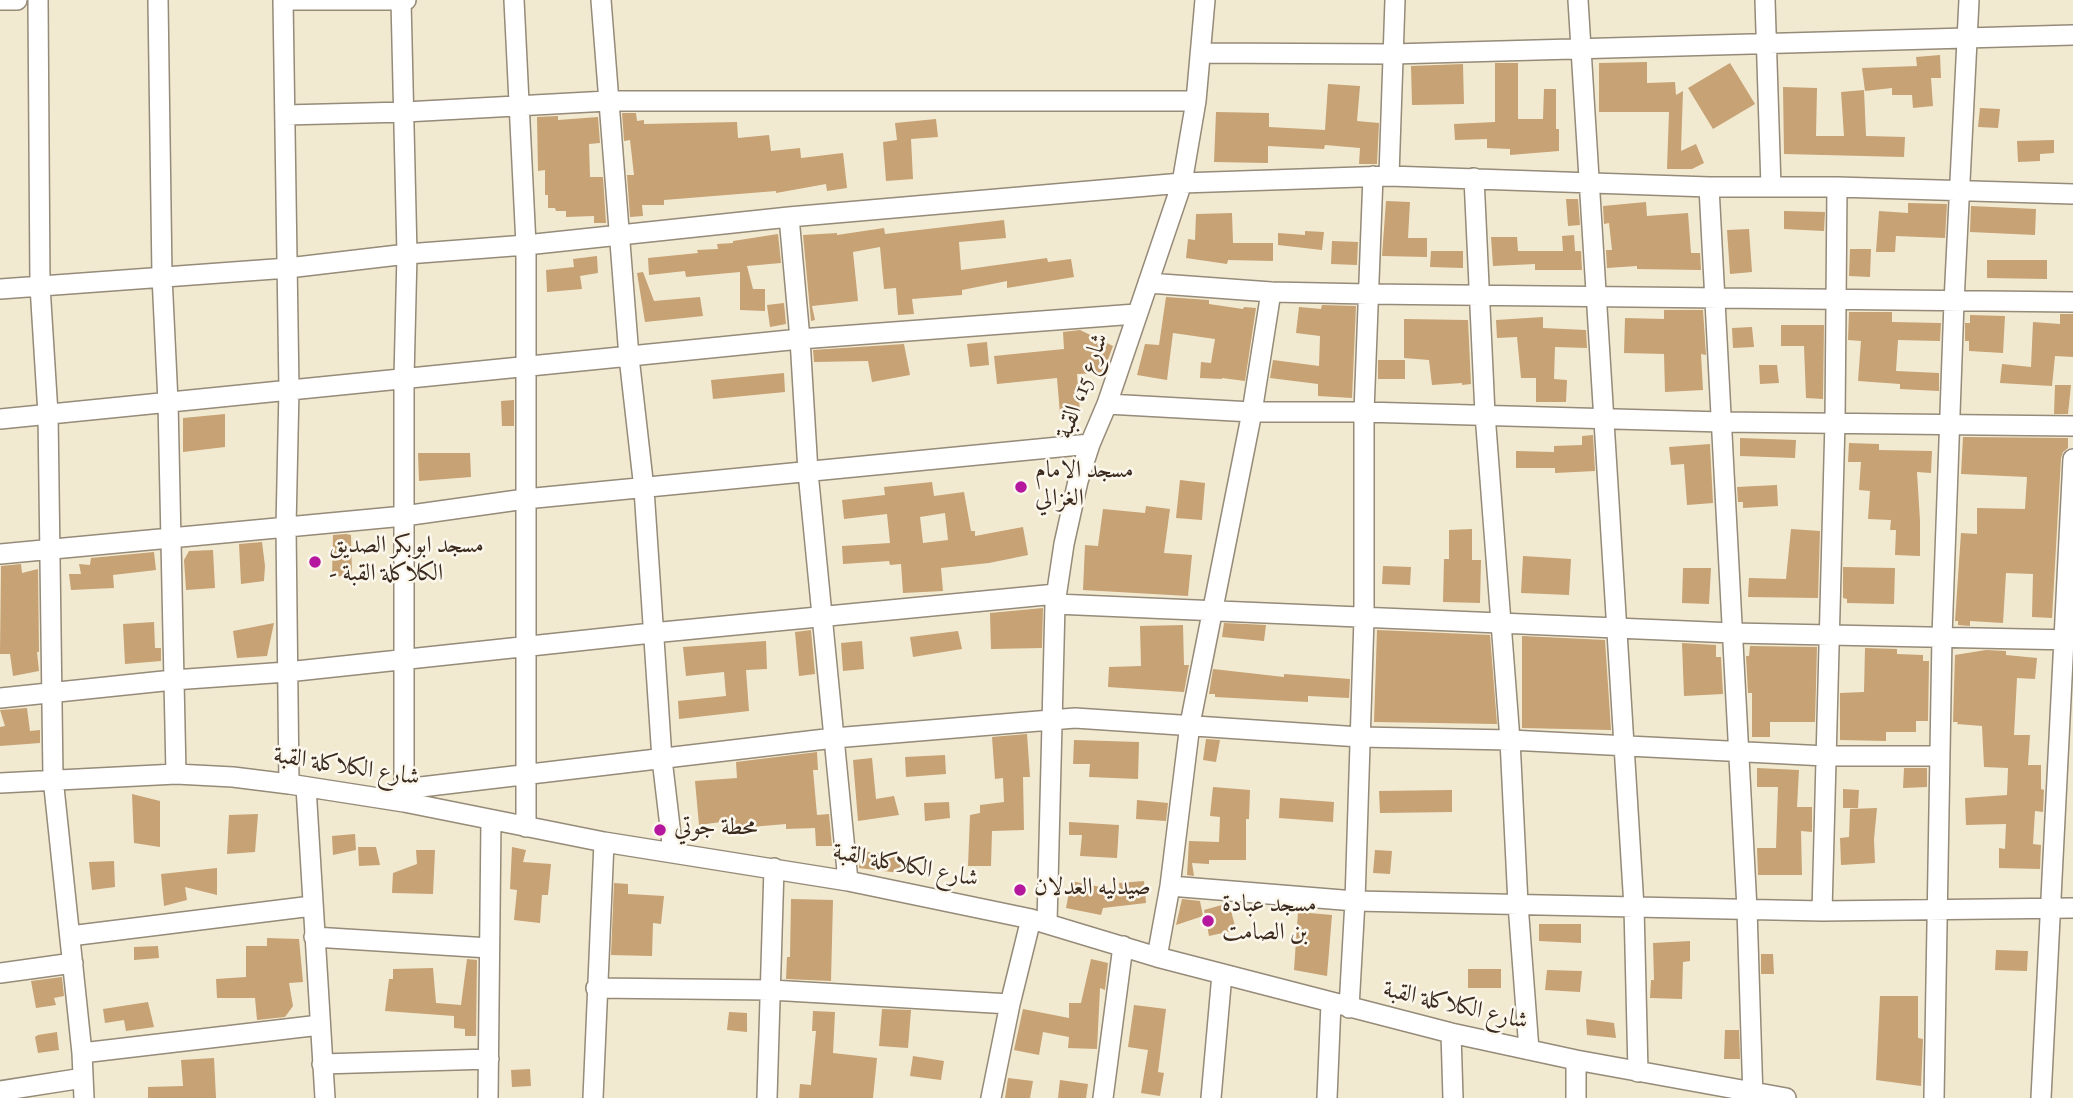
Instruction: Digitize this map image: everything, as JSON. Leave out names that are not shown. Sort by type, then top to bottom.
[{"type":"street","points":[[0,0],[17,0]]},
{"type":"street","points":[[0,1091],[83,1088],[82,1053],[53,778],[48,414],[40,286],[38,0]]},
{"type":"street","points":[[158,0],[162,276],[168,402],[176,774]]},
{"type":"street","points":[[283,0],[289,389],[287,672],[297,786],[312,906],[325,1098]]},
{"type":"street","points":[[293,0],[406,0]]},
{"type":"street","points":[[401,0],[407,254],[404,377],[404,796],[525,774],[834,738],[1051,719],[1189,724],[1360,737],[1510,740],[1826,756],[1939,756]]},
{"type":"street","points":[[514,0],[526,246],[526,827]]},
{"type":"street","points":[[601,0],[629,357],[644,488],[662,759],[673,852]]},
{"type":"street","name":"شارع 15، القبة","points":[[991,1098],[1010,1004],[1039,921],[1055,599],[1063,544],[1077,481],[1107,404],[1182,183],[1196,101],[1205,0]]},
{"type":"street","points":[[1327,1098],[1355,901],[1364,618],[1364,412],[1369,294],[1393,54],[1395,0]]},
{"type":"street","points":[[1578,0],[1634,907],[1638,1072]]},
{"type":"street","points":[[1765,0],[1771,187]]},
{"type":"street","points":[[1934,1098],[1942,637],[1954,302],[1969,0]]},
{"type":"street","points":[[1201,53],[1393,54],[2073,35]]},
{"type":"street","points":[[285,115],[405,112],[608,101],[1196,101]]},
{"type":"street","points":[[0,289],[288,268],[407,254],[526,246],[789,217],[1182,183],[1381,176],[1709,187],[1837,187],[2073,194]]},
{"type":"street","points":[[1474,178],[1485,414],[1502,623],[1529,1050]]},
{"type":"street","points":[[1709,187],[1739,751],[1753,1096]]},
{"type":"street","points":[[1822,911],[1835,421],[1837,187]]},
{"type":"street","points":[[789,217],[808,472],[848,881]]},
{"type":"street","points":[[1148,283],[1271,292],[2073,302]]},
{"type":"street","points":[[1157,957],[1170,886],[1189,724],[1252,412],[1271,292]]},
{"type":"street","points":[[0,419],[800,340],[1136,314]]},
{"type":"street","points":[[1107,404],[1252,412],[2073,426]]},
{"type":"street","points":[[0,554],[170,540],[404,516],[525,499],[1090,444]]},
{"type":"street","points":[[2040,1098],[2049,907],[2069,639],[2073,459]]},
{"type":"street","points":[[0,698],[173,680],[287,672],[652,633],[1055,599],[1213,612],[1733,633],[2069,639]]},
{"type":"street","name":"شارع الكلاكلة القبة","points":[[0,783],[53,778],[176,774],[233,777],[404,796],[526,827],[848,881],[1039,921],[1157,957],[1451,1033],[1753,1096],[1786,1098]]},
{"type":"street","points":[[488,1098],[491,820]]},
{"type":"street","points":[[593,1098],[604,842]]},
{"type":"street","points":[[767,1098],[775,868]]},
{"type":"street","points":[[1170,886],[1355,901],[1822,911],[2073,908]]},
{"type":"street","points":[[70,936],[312,906]]},
{"type":"street","points":[[314,937],[489,948]]},
{"type":"street","points":[[1103,1098],[1122,946]]},
{"type":"street","points":[[0,973],[73,963]]},
{"type":"street","points":[[1211,1098],[1222,974]]},
{"type":"street","points":[[596,988],[771,990],[1010,1004]]},
{"type":"street","points":[[82,1053],[320,1025]]},
{"type":"street","points":[[1451,1033],[1452,1098]]},
{"type":"street","points":[[322,1064],[489,1059]]},
{"type":"street","points":[[1576,1060],[1576,1098]]},
{"type":"building","points":[[1940,55],[1941,78],[1931,78],[1933,106],[1913,108],[1912,95],[1892,95],[1892,88],[1865,91],[1862,68],[1917,66],[1916,57]]},
{"type":"building","points":[[1647,62],[1647,83],[1675,82],[1676,95],[1683,91],[1681,151],[1696,144],[1704,163],[1692,169],[1667,169],[1669,112],[1599,112],[1599,63]]},
{"type":"building","points":[[1495,63],[1518,63],[1518,119],[1543,119],[1544,89],[1556,89],[1559,151],[1510,155],[1510,149],[1487,148],[1487,139],[1455,140],[1454,124],[1495,122]]},
{"type":"building","points":[[1730,63],[1755,104],[1713,129],[1688,88]]},
{"type":"building","points":[[1463,64],[1464,104],[1412,105],[1411,66]]},
{"type":"building","points":[[1328,84],[1360,86],[1357,121],[1379,123],[1377,164],[1359,164],[1360,148],[1325,145],[1324,149],[1268,146],[1268,163],[1214,162],[1216,112],[1269,113],[1269,127],[1325,130]]},
{"type":"building","points":[[1783,87],[1817,88],[1816,136],[1844,136],[1841,92],[1864,90],[1866,136],[1905,137],[1904,157],[1784,154]]},
{"type":"building","points":[[1980,108],[2000,109],[1998,128],[1978,127]]},
{"type":"building","points":[[622,113],[636,113],[637,121],[644,120],[644,124],[737,122],[738,138],[769,135],[771,151],[800,148],[801,158],[843,153],[847,188],[827,191],[826,184],[776,193],[664,200],[664,205],[642,205],[643,216],[630,217],[627,175],[634,175],[630,140],[624,141]]},
{"type":"building","points":[[558,116],[558,120],[598,117],[600,143],[589,144],[590,177],[603,177],[606,223],[594,223],[594,216],[566,217],[566,211],[548,208],[545,170],[538,171],[537,117]]},
{"type":"building","points":[[936,119],[938,137],[911,139],[913,179],[886,181],[883,142],[897,140],[895,123]]},
{"type":"building","points":[[2054,140],[2054,153],[2040,154],[2040,161],[2018,162],[2017,141]]},
{"type":"building","points":[[1566,199],[1578,199],[1580,225],[1568,226]]},
{"type":"building","points":[[1386,201],[1410,202],[1408,238],[1427,238],[1427,257],[1382,256]]},
{"type":"building","points":[[1646,202],[1647,216],[1688,213],[1691,253],[1700,253],[1701,270],[1637,269],[1637,266],[1607,268],[1606,250],[1612,250],[1609,223],[1604,224],[1603,206]]},
{"type":"building","points":[[1908,203],[1947,204],[1945,238],[1896,236],[1895,252],[1876,252],[1879,211],[1908,213]]},
{"type":"building","points":[[1971,206],[2036,209],[2035,235],[1970,232]]},
{"type":"building","points":[[1784,211],[1825,212],[1824,231],[1784,229]]},
{"type":"building","points":[[1232,213],[1233,243],[1273,243],[1273,261],[1228,260],[1227,264],[1186,258],[1188,239],[1195,240],[1196,214]]},
{"type":"building","points":[[1004,220],[1006,238],[959,242],[961,270],[1047,258],[1048,262],[1071,259],[1074,277],[1007,288],[1007,281],[962,290],[962,295],[912,299],[914,314],[898,315],[896,288],[884,289],[880,247],[853,252],[858,301],[812,306],[815,320],[811,321],[803,235],[837,235],[884,228],[885,234]]},
{"type":"building","points":[[1749,229],[1752,272],[1730,274],[1727,230]]},
{"type":"building","points":[[1305,231],[1324,232],[1322,250],[1278,245],[1278,233],[1305,235]]},
{"type":"building","points":[[778,234],[781,263],[747,266],[753,289],[765,289],[765,311],[740,310],[740,272],[686,277],[685,271],[649,275],[648,258],[698,253],[697,250],[718,249],[717,244]]},
{"type":"building","points":[[1574,235],[1575,251],[1581,251],[1582,270],[1535,270],[1535,264],[1493,266],[1491,237],[1517,237],[1518,251],[1563,251],[1562,236]]},
{"type":"building","points":[[1332,241],[1358,242],[1357,265],[1331,264]]},
{"type":"building","points":[[1850,249],[1871,249],[1870,277],[1849,276]]},
{"type":"building","points":[[1431,251],[1463,251],[1463,268],[1430,267]]},
{"type":"building","points":[[597,256],[598,273],[580,276],[582,289],[547,292],[546,270],[574,267],[573,259]]},
{"type":"building","points":[[1987,260],[2047,260],[2047,279],[1987,278]]},
{"type":"building","points":[[643,272],[654,301],[700,297],[703,316],[645,322],[637,273]]},
{"type":"building","points":[[1166,297],[1209,300],[1209,304],[1243,309],[1256,308],[1245,381],[1200,378],[1201,362],[1211,363],[1215,339],[1173,333],[1167,380],[1137,375],[1145,344],[1159,345]]},
{"type":"building","points":[[784,303],[786,324],[770,327],[767,305]]},
{"type":"building","points":[[1322,305],[1356,306],[1352,398],[1318,396],[1318,384],[1270,378],[1273,360],[1319,366],[1320,336],[1296,333],[1299,307],[1321,309]]},
{"type":"building","points":[[1664,310],[1703,310],[1706,355],[1701,354],[1703,390],[1665,392],[1664,354],[1624,353],[1625,318],[1664,319]]},
{"type":"building","points":[[1849,312],[1892,312],[1892,322],[1941,323],[1940,341],[1898,340],[1896,371],[1939,373],[1939,391],[1900,389],[1900,384],[1858,381],[1861,341],[1848,340]]},
{"type":"building","points":[[2060,314],[2073,314],[2073,357],[2055,356],[2052,386],[2000,383],[2002,364],[2031,367],[2033,322],[2060,324]]},
{"type":"building","points":[[1970,315],[2005,316],[2003,353],[1969,351],[1969,341],[1965,341],[1965,323],[1970,323]]},
{"type":"building","points":[[1543,317],[1543,328],[1586,330],[1587,348],[1555,347],[1554,379],[1567,380],[1566,402],[1536,402],[1536,378],[1521,378],[1517,337],[1497,338],[1496,320]]},
{"type":"building","points":[[1404,319],[1468,320],[1471,384],[1432,385],[1429,360],[1404,358]]},
{"type":"building","points":[[1781,325],[1824,325],[1823,399],[1806,398],[1804,346],[1781,346]]},
{"type":"building","points":[[1752,327],[1754,347],[1733,348],[1732,328]]},
{"type":"building","points":[[1080,330],[1113,346],[1103,373],[1077,374],[1080,412],[1060,414],[1057,378],[997,384],[994,356],[1064,349],[1063,332]]},
{"type":"building","points":[[987,342],[989,365],[970,367],[967,344]]},
{"type":"building","points":[[904,344],[910,375],[872,382],[868,361],[814,362],[813,350]]},
{"type":"building","points":[[1378,360],[1405,360],[1405,379],[1378,379]]},
{"type":"building","points":[[1759,365],[1777,365],[1779,383],[1760,384]]},
{"type":"building","points":[[784,373],[785,392],[713,399],[711,380]]},
{"type":"building","points":[[2055,385],[2071,385],[2068,414],[2054,414]]},
{"type":"building","points":[[514,400],[514,426],[502,426],[501,401]]},
{"type":"building","points":[[225,414],[225,447],[183,452],[183,418]]},
{"type":"building","points":[[1593,435],[1595,471],[1555,473],[1555,468],[1516,468],[1516,451],[1554,452],[1554,446],[1582,445],[1582,436]]},
{"type":"building","points":[[1963,437],[2068,438],[2068,448],[2061,458],[2052,618],[2032,617],[2033,574],[2006,573],[2003,623],[1970,621],[1970,626],[1958,625],[1958,621],[1955,621],[1961,533],[1977,534],[1977,508],[2025,509],[2027,477],[1961,474]]},
{"type":"building","points":[[1740,438],[1796,440],[1795,458],[1740,456]]},
{"type":"building","points":[[1849,443],[1879,444],[1879,450],[1932,451],[1931,473],[1917,472],[1920,556],[1895,555],[1896,530],[1890,530],[1891,520],[1868,519],[1870,491],[1859,490],[1861,462],[1848,462]]},
{"type":"building","points":[[1710,444],[1713,503],[1687,505],[1684,464],[1671,465],[1669,447]]},
{"type":"building","points":[[418,453],[470,453],[471,477],[419,481]]},
{"type":"building","points":[[1180,480],[1205,483],[1202,520],[1176,518]]},
{"type":"building","points":[[932,482],[934,496],[964,492],[971,531],[975,531],[975,536],[1023,527],[1028,555],[989,563],[941,568],[943,591],[903,593],[901,564],[890,565],[889,561],[843,564],[842,546],[890,543],[887,514],[844,519],[842,500],[885,495],[884,487]],"holes":[[[945,513],[948,540],[923,543],[920,517]]]},
{"type":"building","points":[[1777,485],[1778,506],[1743,508],[1743,502],[1738,502],[1737,487]]},
{"type":"building","points":[[1146,506],[1170,509],[1164,553],[1192,555],[1188,596],[1083,590],[1085,545],[1098,546],[1103,509],[1145,513]]},
{"type":"building","points":[[1472,529],[1472,560],[1481,560],[1480,603],[1443,602],[1444,559],[1449,559],[1449,530]]},
{"type":"building","points":[[1791,529],[1820,531],[1818,598],[1748,597],[1749,578],[1786,579]]},
{"type":"building","points":[[333,535],[351,535],[352,575],[332,577]]},
{"type":"building","points":[[262,542],[264,581],[241,584],[239,544]]},
{"type":"building","points":[[213,550],[215,588],[186,590],[184,560],[189,551]]},
{"type":"building","points":[[154,552],[156,570],[113,575],[114,588],[71,590],[69,574],[81,574],[79,564],[90,565],[91,558]]},
{"type":"building","points":[[1523,556],[1571,559],[1569,595],[1521,593]]},
{"type":"building","points":[[21,564],[22,573],[38,569],[39,671],[13,676],[10,654],[0,654],[1,566]]},
{"type":"building","points":[[1383,566],[1411,567],[1410,585],[1382,584]]},
{"type":"building","points":[[1843,567],[1895,568],[1894,604],[1847,603],[1847,599],[1843,598]]},
{"type":"building","points":[[1683,568],[1711,568],[1709,604],[1682,603]]},
{"type":"building","points":[[1043,608],[1042,648],[991,649],[990,613]]},
{"type":"building","points":[[154,622],[155,648],[161,648],[161,661],[125,664],[123,624]]},
{"type":"building","points":[[274,623],[267,656],[237,658],[233,631]]},
{"type":"building","points":[[1224,623],[1266,625],[1264,641],[1222,637]]},
{"type":"building","points":[[1183,625],[1184,665],[1189,665],[1184,692],[1108,687],[1109,667],[1141,666],[1140,626]]},
{"type":"building","points":[[811,630],[815,674],[799,676],[795,632]]},
{"type":"building","points":[[1377,630],[1490,635],[1497,724],[1374,722]]},
{"type":"building","points":[[958,631],[962,649],[913,657],[910,637]]},
{"type":"building","points":[[1522,636],[1605,640],[1611,730],[1522,728]]},
{"type":"building","points":[[766,641],[767,669],[746,670],[749,711],[679,719],[678,701],[726,696],[724,672],[686,676],[683,647]]},
{"type":"building","points":[[862,641],[864,669],[843,671],[841,643]]},
{"type":"building","points":[[1682,643],[1716,645],[1716,657],[1721,657],[1723,694],[1684,696]]},
{"type":"building","points":[[1750,646],[1817,647],[1815,722],[1770,722],[1770,737],[1752,737],[1752,693],[1748,693],[1746,656],[1749,656]]},
{"type":"building","points":[[1865,648],[1897,649],[1897,654],[1923,655],[1923,661],[1929,661],[1928,721],[1916,721],[1916,732],[1886,732],[1886,741],[1840,740],[1840,693],[1864,692]]},
{"type":"building","points":[[1986,650],[2006,651],[2006,655],[2037,658],[2035,679],[2017,678],[2014,735],[2030,735],[2028,765],[2041,765],[2043,812],[2035,811],[2033,844],[2041,845],[2040,869],[1999,868],[1999,848],[2005,849],[2006,824],[1966,825],[1965,798],[2007,795],[2008,768],[1984,767],[1982,726],[1953,722],[1955,655]]},
{"type":"building","points":[[1213,669],[1284,677],[1284,674],[1350,679],[1349,698],[1308,696],[1308,702],[1215,697],[1215,694],[1209,694]]},
{"type":"building","points":[[27,708],[30,731],[40,730],[40,743],[0,746],[0,727],[5,726],[0,710]]},
{"type":"building","points":[[1027,734],[1030,777],[1023,777],[1024,830],[992,831],[991,866],[968,866],[970,815],[980,813],[980,805],[1004,802],[1003,778],[995,779],[992,737]]},
{"type":"building","points":[[1206,739],[1220,740],[1216,762],[1203,760]]},
{"type":"building","points":[[1074,740],[1139,742],[1138,779],[1089,777],[1090,764],[1073,764]]},
{"type":"building","points":[[817,752],[818,770],[813,770],[817,815],[829,814],[832,846],[816,846],[815,828],[786,829],[786,824],[751,827],[725,834],[721,822],[699,825],[695,781],[737,778],[736,762]]},
{"type":"building","points":[[945,755],[946,774],[906,777],[905,757]]},
{"type":"building","points":[[872,758],[876,799],[894,796],[899,815],[858,821],[853,760]]},
{"type":"building","points":[[1757,768],[1799,770],[1797,807],[1812,807],[1812,832],[1801,831],[1802,875],[1758,875],[1757,848],[1776,848],[1778,787],[1757,787]]},
{"type":"building","points":[[1904,768],[1927,768],[1927,787],[1903,788]]},
{"type":"building","points":[[1213,787],[1250,790],[1249,819],[1246,819],[1246,860],[1192,863],[1194,876],[1187,875],[1189,841],[1219,842],[1220,817],[1210,816]]},
{"type":"building","points":[[1843,789],[1859,790],[1858,808],[1843,808]]},
{"type":"building","points":[[1452,790],[1452,812],[1380,813],[1379,791]]},
{"type":"building","points":[[132,794],[160,801],[160,847],[134,843]]},
{"type":"building","points":[[1280,798],[1334,802],[1333,822],[1279,818]]},
{"type":"building","points":[[1137,800],[1168,803],[1166,821],[1136,819]]},
{"type":"building","points":[[949,802],[950,818],[925,821],[924,803]]},
{"type":"building","points":[[1877,808],[1875,863],[1841,865],[1840,838],[1849,837],[1850,809]]},
{"type":"building","points":[[258,814],[255,852],[227,854],[229,815]]},
{"type":"building","points":[[1069,822],[1119,825],[1117,858],[1080,856],[1082,835],[1069,835]]},
{"type":"building","points":[[355,834],[356,850],[333,855],[332,836]]},
{"type":"building","points":[[358,847],[376,847],[380,865],[359,866]]},
{"type":"building","points":[[512,847],[526,850],[523,862],[551,864],[548,895],[542,895],[540,923],[514,920],[517,890],[510,889]]},
{"type":"building","points":[[416,850],[435,850],[433,894],[392,893],[393,873],[417,864]]},
{"type":"building","points":[[1375,850],[1392,851],[1390,874],[1373,873]]},
{"type":"building","points":[[861,851],[902,856],[900,873],[859,868]]},
{"type":"building","points":[[114,861],[115,887],[92,890],[89,862]]},
{"type":"building","points":[[217,868],[217,895],[185,887],[187,900],[164,906],[161,874]]},
{"type":"building","points":[[1071,881],[1120,891],[1119,883],[1144,881],[1146,903],[1103,908],[1101,915],[1066,908]]},
{"type":"building","points":[[614,883],[628,884],[628,894],[664,896],[661,924],[653,923],[652,956],[611,955]]},
{"type":"building","points":[[791,899],[833,900],[831,981],[786,979],[787,957],[790,957]]},
{"type":"building","points":[[1182,899],[1200,901],[1203,916],[1176,925]]},
{"type":"building","points":[[1229,903],[1236,930],[1209,936],[1204,910]]},
{"type":"building","points":[[1298,912],[1332,915],[1327,976],[1294,970]]},
{"type":"building","points":[[1539,924],[1581,924],[1581,943],[1539,941]]},
{"type":"building","points":[[267,938],[299,939],[303,982],[289,983],[293,1006],[285,1017],[257,1020],[255,998],[217,998],[216,979],[246,977],[246,946],[267,946]]},
{"type":"building","points":[[1690,941],[1690,961],[1683,962],[1682,999],[1650,998],[1651,980],[1654,980],[1653,943]]},
{"type":"building","points":[[158,946],[159,958],[134,960],[134,947]]},
{"type":"building","points":[[1996,950],[2028,951],[2027,971],[1995,970]]},
{"type":"building","points":[[1761,954],[1773,954],[1774,974],[1761,974]]},
{"type":"building","points":[[467,959],[477,960],[476,1036],[465,1036],[465,1029],[454,1028],[454,1016],[385,1011],[393,969],[433,968],[436,1003],[461,1005]]},
{"type":"building","points":[[1091,959],[1108,963],[1105,990],[1100,988],[1097,1049],[1068,1048],[1069,1037],[1043,1032],[1039,1055],[1014,1050],[1023,1009],[1069,1018],[1069,1003],[1081,1003]]},
{"type":"building","points":[[1468,969],[1501,969],[1501,988],[1468,988]]},
{"type":"building","points":[[1547,970],[1582,971],[1580,992],[1545,990]]},
{"type":"building","points":[[62,977],[64,996],[54,998],[56,1005],[36,1008],[31,981]]},
{"type":"building","points":[[1880,996],[1918,996],[1918,1038],[1923,1039],[1921,1086],[1876,1080]]},
{"type":"building","points":[[148,1002],[154,1027],[126,1031],[124,1020],[105,1023],[103,1009]]},
{"type":"building","points":[[1134,1005],[1166,1009],[1158,1072],[1164,1073],[1160,1096],[1141,1093],[1148,1050],[1128,1047]]},
{"type":"building","points":[[882,1009],[911,1010],[908,1048],[879,1046]]},
{"type":"building","points":[[813,1011],[835,1012],[833,1053],[877,1058],[873,1098],[799,1098],[800,1084],[811,1085],[816,1031],[812,1031]]},
{"type":"building","points":[[729,1012],[747,1013],[747,1032],[727,1030]]},
{"type":"building","points":[[1586,1019],[1614,1023],[1616,1038],[1587,1035]]},
{"type":"building","points":[[1725,1030],[1739,1030],[1740,1059],[1724,1059]]},
{"type":"building","points":[[57,1032],[59,1050],[38,1053],[35,1037]]},
{"type":"building","points":[[913,1056],[944,1061],[941,1080],[910,1076]]},
{"type":"building","points":[[214,1058],[216,1098],[148,1098],[148,1087],[183,1086],[181,1060]]},
{"type":"building","points":[[530,1069],[531,1086],[512,1087],[511,1070]]},
{"type":"building","points":[[1008,1078],[1033,1081],[1030,1098],[1005,1098]]},
{"type":"building","points":[[1060,1080],[1088,1084],[1086,1098],[1058,1098]]},
{"type":"place","name":"مسجد الامام الغزالي","points":[[1021,487]]},
{"type":"place","name":"مسجد ابوبكر الصديق - الكلاكلة القبة","points":[[315,562]]},
{"type":"place","name":"محطة جوتي","points":[[660,830]]},
{"type":"place","name":"صيدليه العدلان","points":[[1020,890]]},
{"type":"place","name":"مسجد عبادة بن الصامت","points":[[1208,921]]}]
